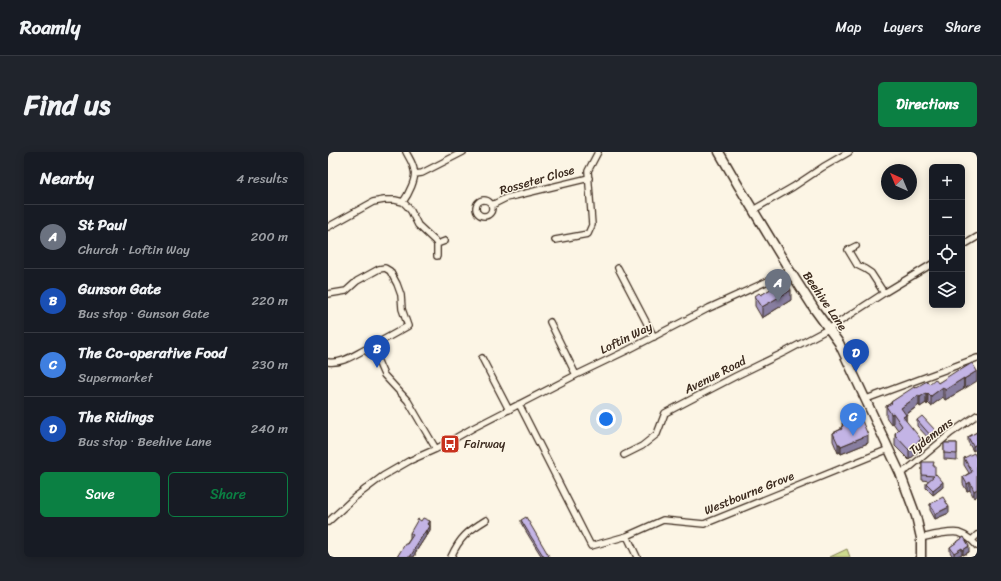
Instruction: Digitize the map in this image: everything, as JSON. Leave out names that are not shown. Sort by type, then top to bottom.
[{"type":"main road","name":"Beehive Lane","points":[[719,152],[815,310],[840,343],[900,473],[916,516],[921,538],[921,557]]},
{"type":"street","points":[[403,202],[408,196],[415,174],[414,168],[406,152]]},
{"type":"street","points":[[415,174],[422,173],[463,152]]},
{"type":"street","points":[[556,240],[588,234],[592,225],[588,171],[598,152]]},
{"type":"street","points":[[753,210],[849,152]]},
{"type":"street","name":"Rosseter Close","points":[[492,205],[506,198],[589,178]]},
{"type":"street","points":[[328,227],[373,202],[384,200],[403,202],[411,211],[418,225],[437,244],[437,256]]},
{"type":"street","points":[[965,244],[977,237]]},
{"type":"street","points":[[437,244],[445,241]]},
{"type":"street","points":[[856,246],[848,250],[857,265],[871,273],[884,293]]},
{"type":"street","name":"Avenue Road","points":[[624,455],[642,446],[656,434],[665,413],[830,328],[929,266]]},
{"type":"street","points":[[328,294],[346,291],[357,282],[379,269],[385,268],[390,271],[397,284],[401,295],[402,309],[408,326],[381,342],[345,360],[328,362]]},
{"type":"street","points":[[618,268],[654,337]]},
{"type":"street","name":"Loftin Way","points":[[328,522],[355,497],[384,476],[410,461],[709,308],[790,270]]},
{"type":"street","points":[[550,322],[576,375]]},
{"type":"street","points":[[377,359],[381,342]]},
{"type":"street","points":[[365,350],[377,359],[384,375],[414,409],[436,448]]},
{"type":"street","points":[[482,358],[508,410]]},
{"type":"street","points":[[866,399],[977,358]]},
{"type":"street","name":"Westbourne Grove","points":[[519,404],[591,546],[627,536],[663,520],[704,524],[889,449]]},
{"type":"street","name":"Tydemans","points":[[900,473],[908,469],[951,433],[977,415]]},
{"type":"street","points":[[451,557],[457,545],[464,536],[486,520]]},
{"type":"street","points":[[921,538],[936,534],[958,533],[972,540],[977,546]]},
{"type":"street","points":[[972,540],[977,534]]},
{"type":"street","points":[[627,536],[637,557]]},
{"type":"green space","points":[[847,549],[850,557],[830,557]]},
{"type":"building","points":[[784,278],[791,290],[762,307],[755,296],[759,293],[761,295],[777,285],[776,283]]},
{"type":"building","points":[[972,363],[977,371],[945,390],[943,387],[931,396],[928,393],[920,397],[919,395],[901,408],[906,415],[903,417],[921,439],[909,450],[895,435],[895,433],[902,426],[886,406],[914,387],[915,388],[927,381],[929,384],[935,379],[938,383]]},
{"type":"building","points":[[858,411],[868,435],[841,446],[838,444],[833,433],[842,429],[842,423],[845,422],[843,417]]},
{"type":"building","points":[[922,416],[936,431],[931,436],[917,420]]},
{"type":"building","points":[[977,432],[977,444],[973,446],[968,437]]},
{"type":"building","points":[[944,443],[957,443],[957,454],[944,453]]},
{"type":"building","points":[[974,453],[977,457],[977,489],[974,491],[970,482],[967,484],[963,477],[972,472],[964,458]]},
{"type":"building","points":[[922,462],[934,462],[933,466],[935,466],[935,475],[936,474],[943,482],[933,490],[926,483],[934,476],[922,475]]},
{"type":"building","points":[[943,497],[949,507],[935,514],[930,504]]},
{"type":"building","points":[[526,517],[549,556],[544,557],[521,520]]},
{"type":"building","points":[[423,518],[430,521],[428,524],[430,526],[410,557],[397,557],[413,535],[410,533],[418,519],[421,521]]},
{"type":"building","points":[[964,537],[969,546],[954,553],[950,547]]},
{"type":"place","name":"St Paul","points":[[778,302]]},
{"type":"place","name":"Gunson Gate","points":[[377,368]]},
{"type":"place","name":"The Ridings","points":[[856,372]]},
{"type":"place","name":"The Co-operative Food","points":[[853,436]]},
{"type":"place","name":"Fairway","points":[[450,444]]}]
